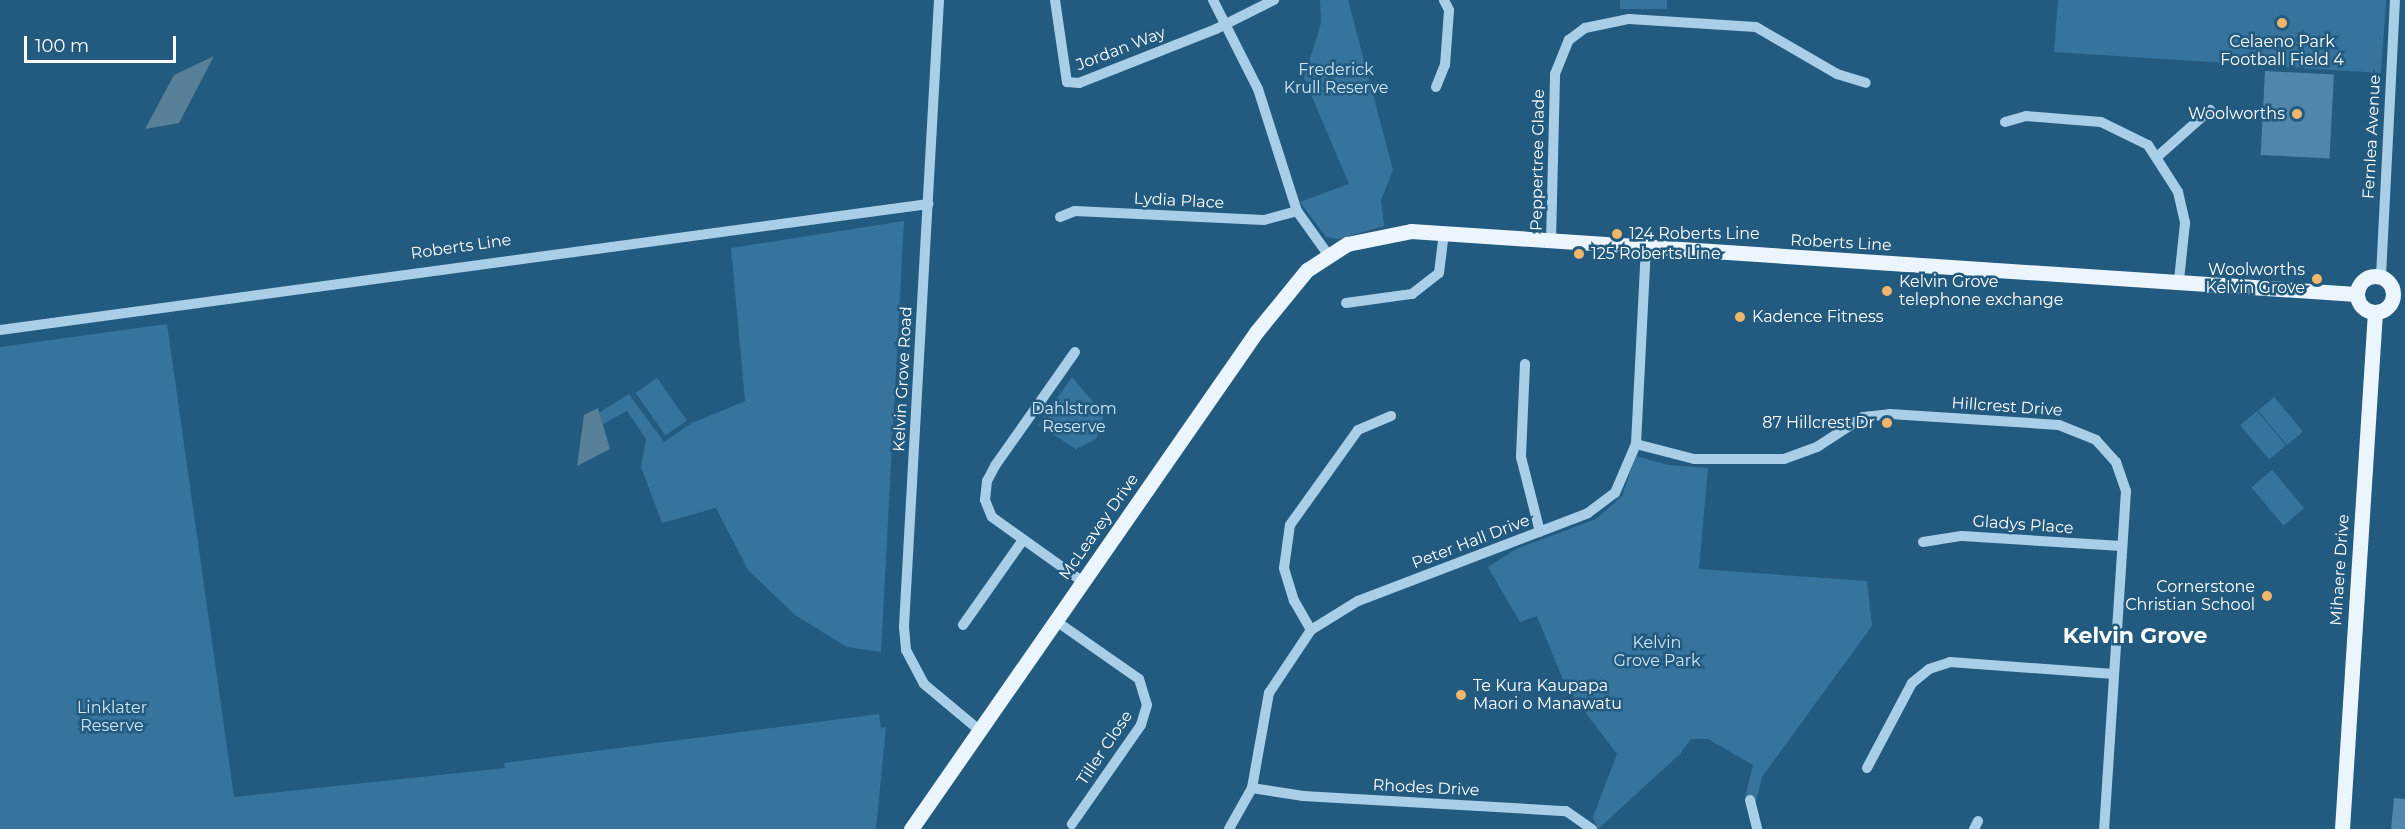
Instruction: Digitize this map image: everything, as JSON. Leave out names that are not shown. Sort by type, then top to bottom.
[{"type":"main road","name":"Roberts Line","points":[[1327,253],[1385,233],[1444,234],[2180,280],[2356,294]]},
{"type":"main road","name":"McLeavey Drive","points":[[911,829],[978,729],[1056,621],[1257,331],[1288,290],[1327,253]]},
{"type":"main road","points":[[2380,276],[2391,284],[2399,297],[2389,306],[2375,312],[2360,305],[2356,294],[2364,279],[2380,276]]},
{"type":"main road","name":"Mihaere Drive","points":[[2342,829],[2375,312]]},
{"type":"street","name":"Kelvin Grove Road","points":[[939,0],[906,650],[937,699],[978,729]]},
{"type":"street","name":"Jordan Way","points":[[1055,0],[1067,82],[1079,83],[1228,23]]},
{"type":"street","points":[[1213,0],[1228,23],[1258,89],[1297,211],[1327,253]]},
{"type":"street","points":[[1228,23],[1274,0]]},
{"type":"street","points":[[1436,87],[1445,65],[1449,10],[1444,0]]},
{"type":"street","name":"Fernlea Avenue","points":[[2380,276],[2395,0]]},
{"type":"street","name":"Peppertree Glade","points":[[1551,241],[1555,74],[1569,40],[1585,28],[1629,19],[1756,27],[1837,74],[1866,83]]},
{"type":"street","points":[[2157,157],[2210,110]]},
{"type":"street","points":[[2005,122],[2026,116],[2102,122],[2129,132],[2157,157],[2178,192],[2185,224],[2180,280]]},
{"type":"street","name":"Roberts Line","points":[[0,330],[928,204]]},
{"type":"street","name":"Lydia Place","points":[[1060,217],[1074,211],[1264,220],[1297,211]]},
{"type":"street","points":[[1346,303],[1412,294],[1439,273],[1444,234]]},
{"type":"street","name":"Peter Hall Drive","points":[[1229,829],[1252,788],[1269,693],[1311,630],[1358,601],[1540,532],[1601,505],[1622,482],[1636,444],[1646,248]]},
{"type":"street","points":[[1075,352],[987,481],[986,501],[992,517],[1083,582]]},
{"type":"street","points":[[1525,364],[1521,457],[1540,532]]},
{"type":"street","name":"Hillcrest Drive","points":[[1636,444],[1694,459],[1784,459],[1817,447],[1863,417],[1890,414],[2071,428],[2096,440],[2122,476],[2126,491],[2104,829]]},
{"type":"street","points":[[1311,630],[1294,601],[1284,568],[1290,525],[1358,430],[1392,416]]},
{"type":"street","name":"Gladys Place","points":[[1923,542],[1962,536],[2122,546]]},
{"type":"street","points":[[963,625],[1023,540]]},
{"type":"street","name":"Tiller Close","points":[[1056,621],[1139,679],[1148,705],[1141,725],[1072,824]]},
{"type":"street","points":[[1867,768],[1912,683],[1929,669],[1950,662],[2114,674]]},
{"type":"street","name":"Rhodes Drive","points":[[1252,788],[1303,796],[1566,811],[1592,829]]},
{"type":"street","points":[[1750,800],[1757,829]]},
{"type":"green space","name":"Frederick Krull Reserve","points":[[1320,0],[1348,0],[1393,170],[1381,200],[1384,226],[1338,239],[1326,237],[1300,202],[1349,184],[1304,78],[1321,23]]},
{"type":"green space","points":[[1620,0],[1667,0],[1667,9],[1620,9]]},
{"type":"green space","points":[[2058,0],[2386,0],[2381,73],[2054,52]]},
{"type":"green space","points":[[904,221],[881,652],[847,647],[795,615],[748,570],[716,508],[662,523],[641,467],[646,439],[627,411],[601,425],[600,412],[629,394],[664,442],[692,423],[745,401],[731,248]]},
{"type":"green space","name":"Linklater Reserve","points":[[167,324],[234,797],[505,768],[504,763],[879,714],[881,728],[886,727],[876,829],[0,829],[0,347]]},
{"type":"green space","name":"Dahlstrom Reserve","points":[[1072,377],[1104,415],[1096,439],[1076,449],[1038,425]]},
{"type":"green space","points":[[657,378],[687,421],[666,436],[636,393]]},
{"type":"green space","points":[[2274,397],[2303,431],[2287,445],[2258,410]]},
{"type":"green space","points":[[2257,411],[2286,445],[2269,460],[2240,425]]},
{"type":"green space","name":"Kelvin Grove Park","points":[[1636,456],[1668,465],[1708,468],[1699,569],[1867,581],[1872,626],[1762,777],[1756,801],[1745,797],[1753,765],[1708,739],[1691,739],[1680,754],[1598,829],[1593,817],[1617,754],[1566,687],[1537,616],[1520,622],[1488,567],[1516,549],[1596,519],[1622,496]]},
{"type":"green space","points":[[2272,470],[2304,508],[2283,526],[2251,487]]},
{"type":"shaded area","points":[[214,56],[179,123],[145,129],[174,75]]},
{"type":"shaded area","points":[[598,408],[610,449],[577,466],[584,415]]},
{"type":"building","name":"Woolworths","points":[[2265,71],[2334,75],[2330,158],[2261,155]]},
{"type":"building","points":[[2394,798],[2405,799],[2405,829],[2391,829]]},
{"type":"place","name":"Celaeno Park Football Field 4","points":[[2282,23]]},
{"type":"place","name":"Woolworths","points":[[2297,114]]},
{"type":"place","name":"124 Roberts Line","points":[[1617,234]]},
{"type":"place","name":"125 Roberts Line","points":[[1579,254]]},
{"type":"place","name":"Woolworths Kelvin Grove","points":[[2317,279]]},
{"type":"place","name":"Kelvin Grove telephone exchange","points":[[1887,291]]},
{"type":"place","name":"Kadence Fitness","points":[[1740,317]]},
{"type":"place","name":"87 Hillcrest Dr","points":[[1887,423]]},
{"type":"place","name":"Cornerstone Christian School","points":[[2267,596]]},
{"type":"place","name":"Te Kura Kaupapa Maori o Manawatu","points":[[1461,695]]},
{"type":"district","name":"Kelvin Grove","points":[[2135,636]]}]
